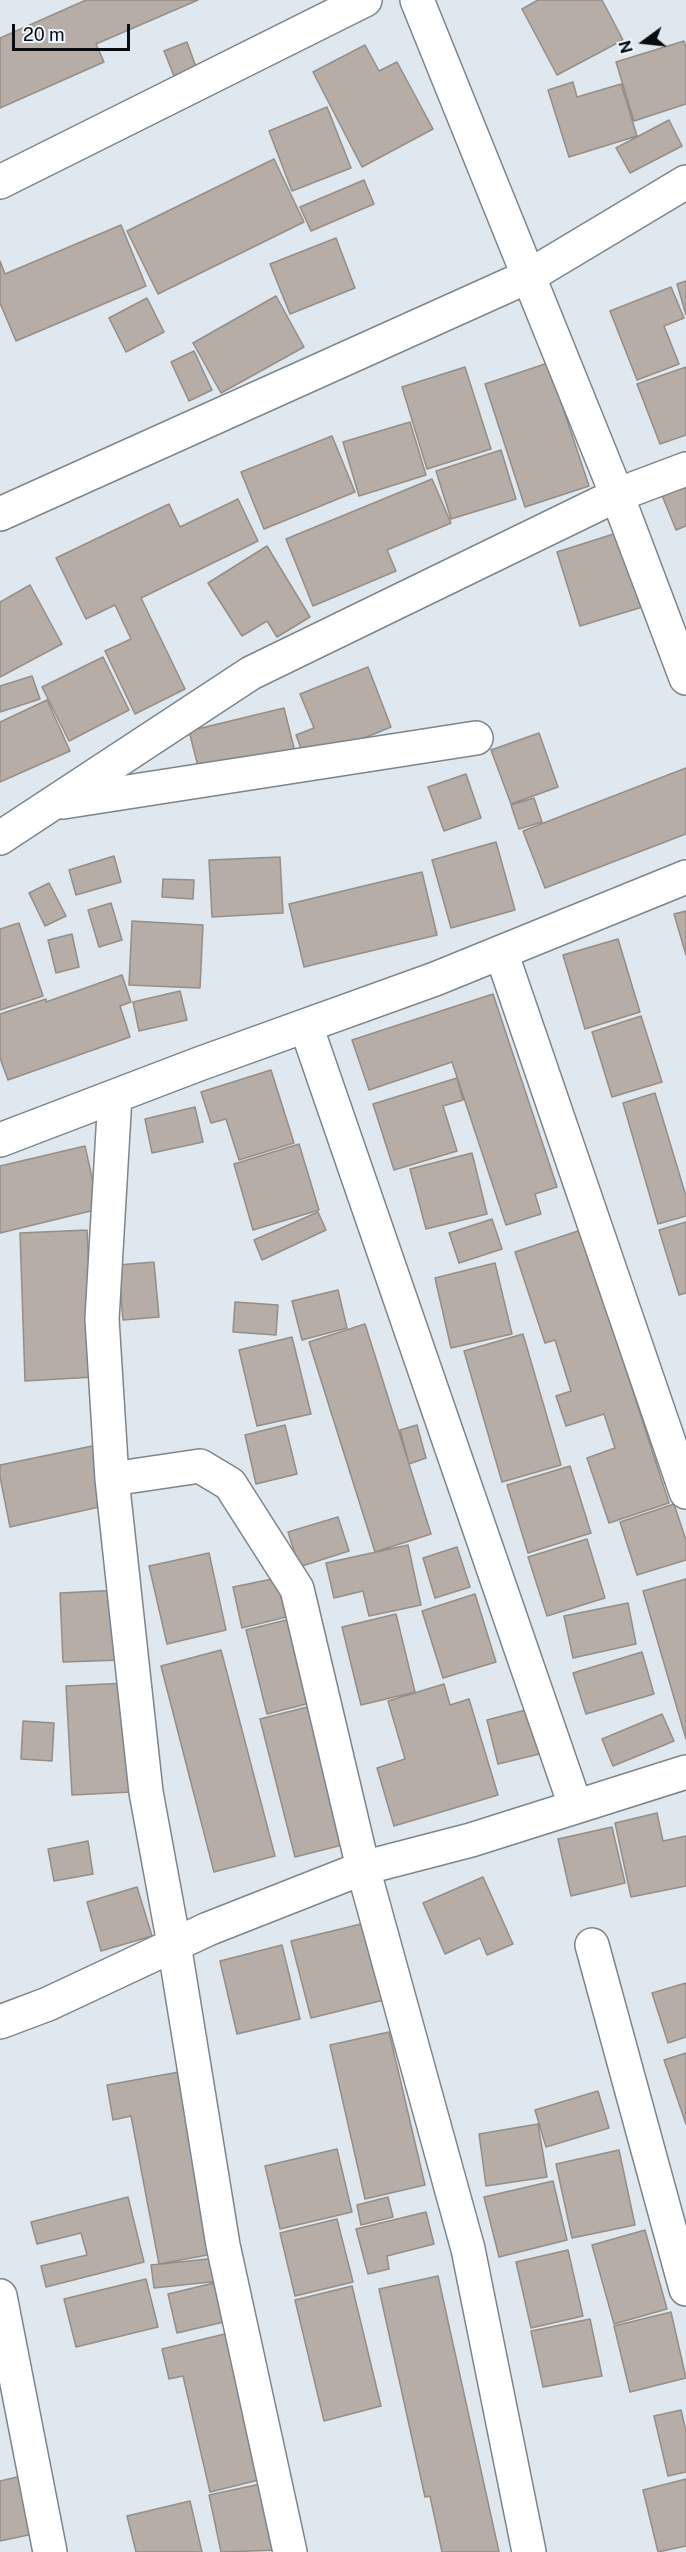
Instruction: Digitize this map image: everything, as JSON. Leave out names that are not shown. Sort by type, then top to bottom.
[{"type":"street","points":[[0,182],[365,0]]},
{"type":"street","points":[[417,0],[617,495],[686,678]]},
{"type":"street","points":[[0,513],[529,276],[686,182]]},
{"type":"street","points":[[0,838],[251,673],[617,495],[686,469]]},
{"type":"street","points":[[51,804],[476,738]]},
{"type":"street","points":[[0,1140],[501,952],[686,877]]},
{"type":"street","points":[[501,952],[686,1492]]},
{"type":"street","points":[[306,1026],[575,1805]]},
{"type":"street","points":[[115,1096],[102,1319],[112,1479],[146,1792],[174,1944],[223,2245],[290,2552]]},
{"type":"street","points":[[112,1479],[200,1466],[230,1484],[297,1589],[363,1868],[468,2249],[530,2552]]},
{"type":"street","points":[[0,2022],[48,2004],[174,1944],[363,1868],[471,1840],[575,1805],[686,1772]]},
{"type":"street","points":[[592,1946],[686,2289]]},
{"type":"street","points":[[0,2296],[50,2552]]},
{"type":"building","points":[[86,0],[198,0],[96,44],[104,62],[0,108],[0,38]]},
{"type":"building","points":[[538,0],[602,0],[623,40],[557,75],[522,9]]},
{"type":"building","points":[[684,41],[686,104],[634,121],[616,62]]},
{"type":"building","points":[[187,42],[196,67],[174,76],[164,51]]},
{"type":"building","points":[[365,45],[379,71],[397,62],[433,129],[362,167],[313,72]]},
{"type":"building","points":[[573,82],[577,97],[621,84],[637,136],[569,157],[548,90]]},
{"type":"building","points":[[327,107],[351,168],[292,191],[269,131]]},
{"type":"building","points":[[669,120],[682,146],[630,173],[616,148]]},
{"type":"building","points":[[274,159],[304,222],[158,294],[127,231]]},
{"type":"building","points":[[364,180],[374,204],[311,231],[300,207]]},
{"type":"building","points":[[121,225],[146,286],[16,341],[0,303],[0,261],[5,274]]},
{"type":"building","points":[[336,238],[355,288],[290,314],[270,264]]},
{"type":"building","points":[[686,281],[686,315],[677,284]]},
{"type":"building","points":[[671,287],[684,318],[664,326],[679,364],[637,380],[610,311]]},
{"type":"building","points":[[276,296],[304,347],[221,393],[193,343]]},
{"type":"building","points":[[147,298],[164,332],[126,352],[109,318]]},
{"type":"building","points":[[194,351],[212,390],[189,401],[171,362]]},
{"type":"building","points":[[548,363],[589,486],[525,507],[485,384]]},
{"type":"building","points":[[465,367],[491,449],[427,469],[402,387]]},
{"type":"building","points":[[686,367],[686,435],[660,444],[637,384]]},
{"type":"building","points":[[410,422],[426,475],[359,496],[343,442]]},
{"type":"building","points":[[332,436],[355,492],[264,529],[241,472]]},
{"type":"building","points":[[501,450],[516,499],[451,519],[436,471]]},
{"type":"building","points":[[686,477],[686,526],[676,530],[659,488]]},
{"type":"building","points":[[432,479],[451,523],[387,550],[396,571],[313,606],[286,539]]},
{"type":"building","points":[[238,499],[258,541],[141,598],[185,689],[135,714],[105,651],[131,639],[115,605],[86,619],[56,558],[169,504],[180,527]]},
{"type":"building","points":[[626,530],[649,605],[580,626],[557,552]]},
{"type":"building","points":[[267,546],[310,617],[277,637],[267,621],[242,636],[208,583]]},
{"type":"building","points":[[30,585],[62,644],[0,677],[0,602]]},
{"type":"building","points":[[103,657],[129,710],[69,741],[42,687]]},
{"type":"building","points":[[368,667],[391,727],[306,762],[296,735],[314,728],[300,694]]},
{"type":"building","points":[[32,676],[40,699],[0,712],[0,686]]},
{"type":"building","points":[[47,700],[70,751],[0,782],[0,722]]},
{"type":"building","points":[[284,708],[299,768],[204,790],[189,731]]},
{"type":"building","points":[[539,733],[558,787],[511,804],[491,750]]},
{"type":"building","points":[[686,768],[686,834],[545,888],[523,831]]},
{"type":"building","points":[[466,774],[481,818],[444,831],[428,787]]},
{"type":"building","points":[[534,798],[542,822],[519,829],[511,805]]},
{"type":"building","points":[[496,842],[515,910],[451,928],[432,860]]},
{"type":"building","points":[[114,856],[121,882],[76,895],[69,870]]},
{"type":"building","points":[[280,857],[283,913],[212,917],[209,860]]},
{"type":"building","points":[[422,872],[437,935],[304,967],[289,904]]},
{"type":"building","points":[[163,879],[194,880],[193,899],[162,897]]},
{"type":"building","points":[[49,883],[66,916],[45,926],[29,893]]},
{"type":"building","points":[[111,903],[122,940],[99,947],[88,910]]},
{"type":"building","points":[[686,911],[686,955],[674,914]]},
{"type":"building","points":[[132,921],[203,925],[200,988],[129,985]]},
{"type":"building","points":[[19,923],[43,996],[0,1010],[0,929]]},
{"type":"building","points":[[72,934],[79,967],[56,973],[48,940]]},
{"type":"building","points":[[618,939],[640,1012],[585,1029],[563,955]]},
{"type":"building","points":[[122,975],[131,1002],[120,1006],[130,1037],[8,1080],[0,1058],[0,1014],[46,999],[46,1002]]},
{"type":"building","points":[[180,991],[187,1020],[139,1031],[133,1002]]},
{"type":"building","points":[[493,994],[557,1187],[535,1194],[541,1214],[506,1225],[452,1062],[369,1090],[352,1040]]},
{"type":"building","points":[[641,1016],[662,1082],[612,1097],[592,1032]]},
{"type":"building","points":[[271,1070],[294,1143],[239,1160],[226,1119],[211,1123],[201,1092]]},
{"type":"building","points":[[457,1078],[463,1100],[443,1106],[457,1151],[394,1170],[373,1104]]},
{"type":"building","points":[[655,1093],[686,1196],[686,1216],[658,1224],[623,1103]]},
{"type":"building","points":[[195,1107],[203,1142],[152,1153],[145,1119]]},
{"type":"building","points":[[299,1144],[319,1210],[253,1230],[234,1164]]},
{"type":"building","points":[[85,1146],[99,1209],[0,1233],[0,1166]]},
{"type":"building","points":[[472,1153],[487,1214],[426,1229],[410,1169]]},
{"type":"building","points":[[318,1212],[326,1230],[262,1260],[254,1240]]},
{"type":"building","points":[[492,1219],[502,1249],[459,1263],[449,1233]]},
{"type":"building","points":[[686,1222],[686,1293],[679,1295],[659,1230]]},
{"type":"building","points":[[87,1230],[94,1377],[25,1381],[20,1233]]},
{"type":"building","points":[[581,1230],[669,1503],[609,1523],[587,1458],[615,1448],[604,1414],[566,1426],[556,1396],[571,1391],[555,1340],[545,1343],[515,1252]]},
{"type":"building","points":[[154,1262],[159,1317],[123,1320],[118,1265]]},
{"type":"building","points":[[495,1263],[512,1334],[451,1348],[435,1278]]},
{"type":"building","points":[[338,1290],[347,1328],[302,1340],[292,1301]]},
{"type":"building","points":[[235,1302],[278,1305],[276,1335],[233,1332]]},
{"type":"building","points":[[365,1324],[431,1534],[375,1552],[309,1342]]},
{"type":"building","points":[[523,1334],[561,1465],[502,1482],[464,1351]]},
{"type":"building","points":[[292,1337],[311,1414],[257,1426],[239,1350]]},
{"type":"building","points":[[285,1425],[297,1474],[256,1484],[245,1435]]},
{"type":"building","points":[[417,1425],[426,1458],[409,1464],[400,1430]]},
{"type":"building","points":[[97,1445],[108,1505],[10,1527],[0,1477],[0,1465]]},
{"type":"building","points":[[570,1466],[591,1533],[528,1553],[507,1485]]},
{"type":"building","points":[[674,1504],[686,1540],[686,1560],[637,1575],[620,1522]]},
{"type":"building","points":[[338,1517],[349,1551],[299,1567],[288,1532]]},
{"type":"building","points":[[587,1539],[605,1598],[547,1616],[528,1557]]},
{"type":"building","points":[[408,1545],[421,1605],[369,1616],[363,1591],[334,1598],[326,1563]]},
{"type":"building","points":[[457,1547],[470,1587],[435,1598],[423,1558]]},
{"type":"building","points":[[209,1553],[226,1630],[167,1644],[149,1566]]},
{"type":"building","points":[[277,1578],[286,1617],[242,1628],[233,1587]]},
{"type":"building","points":[[686,1579],[686,1739],[643,1591]]},
{"type":"building","points":[[121,1590],[123,1660],[63,1662],[60,1593]]},
{"type":"building","points":[[475,1594],[496,1662],[443,1678],[422,1611]]},
{"type":"building","points":[[628,1603],[636,1644],[573,1658],[564,1616]]},
{"type":"building","points":[[396,1614],[415,1692],[361,1705],[342,1627]]},
{"type":"building","points":[[294,1618],[314,1702],[267,1714],[246,1630]]},
{"type":"building","points":[[221,1650],[275,1856],[214,1872],[161,1666]]},
{"type":"building","points":[[642,1652],[654,1694],[586,1714],[573,1673]]},
{"type":"building","points":[[126,1683],[132,1792],[72,1795],[66,1686]]},
{"type":"building","points":[[444,1684],[450,1705],[469,1699],[498,1795],[394,1826],[377,1768],[405,1759],[388,1701]]},
{"type":"building","points":[[315,1705],[350,1843],[295,1857],[260,1719]]},
{"type":"building","points":[[541,1706],[552,1751],[498,1764],[487,1720]]},
{"type":"building","points":[[662,1714],[674,1741],[613,1766],[602,1739]]},
{"type":"building","points":[[23,1721],[54,1723],[52,1761],[21,1759]]},
{"type":"building","points":[[657,1813],[663,1841],[686,1836],[686,1886],[631,1897],[615,1823]]},
{"type":"building","points":[[612,1827],[625,1883],[571,1896],[558,1839]]},
{"type":"building","points":[[88,1841],[93,1874],[54,1881],[48,1849]]},
{"type":"building","points":[[483,1877],[513,1944],[487,1955],[480,1938],[445,1954],[423,1903]]},
{"type":"building","points":[[137,1887],[152,1936],[101,1951],[87,1902]]},
{"type":"building","points":[[365,1923],[384,2000],[311,2018],[291,1941]]},
{"type":"building","points":[[282,1945],[300,2019],[237,2034],[220,1961]]},
{"type":"building","points":[[686,1983],[686,2037],[668,2043],[652,1993]]},
{"type":"building","points":[[389,2032],[425,2185],[365,2199],[330,2045]]},
{"type":"building","points":[[686,2053],[686,2124],[664,2060]]},
{"type":"building","points":[[190,2070],[218,2253],[159,2264],[131,2116],[113,2120],[107,2085]]},
{"type":"building","points":[[598,2091],[609,2128],[546,2147],[535,2110]]},
{"type":"building","points":[[538,2124],[547,2177],[486,2186],[479,2134]]},
{"type":"building","points":[[337,2149],[352,2212],[280,2229],[265,2166]]},
{"type":"building","points":[[619,2150],[635,2225],[572,2238],[556,2164]]},
{"type":"building","points":[[553,2181],[567,2240],[499,2257],[484,2197]]},
{"type":"building","points":[[128,2197],[144,2262],[46,2287],[41,2266],[87,2255],[81,2233],[37,2244],[31,2222]]},
{"type":"building","points":[[388,2197],[393,2217],[361,2225],[357,2205]]},
{"type":"building","points":[[426,2212],[434,2244],[387,2256],[389,2269],[368,2274],[356,2229]]},
{"type":"building","points":[[337,2219],[353,2282],[295,2296],[280,2233]]},
{"type":"building","points":[[645,2230],[667,2309],[614,2324],[592,2245]]},
{"type":"building","points":[[568,2250],[583,2316],[531,2328],[516,2262]]},
{"type":"building","points":[[217,2258],[220,2281],[154,2288],[151,2265]]},
{"type":"building","points":[[438,2276],[499,2552],[442,2552],[430,2496],[425,2497],[379,2289]]},
{"type":"building","points":[[146,2279],[158,2327],[76,2347],[64,2299]]},
{"type":"building","points":[[218,2282],[228,2321],[177,2333],[168,2294]]},
{"type":"building","points":[[352,2286],[381,2406],[324,2421],[295,2300]]},
{"type":"building","points":[[671,2312],[686,2378],[630,2392],[614,2326]]},
{"type":"building","points":[[590,2319],[602,2376],[543,2387],[531,2331]]},
{"type":"building","points":[[233,2332],[267,2478],[210,2492],[183,2376],[169,2379],[162,2349]]},
{"type":"building","points":[[681,2410],[686,2431],[686,2472],[668,2476],[654,2416]]},
{"type":"building","points":[[21,2476],[33,2534],[0,2541],[0,2481]]},
{"type":"building","points":[[686,2479],[686,2546],[658,2552],[643,2490]]},
{"type":"building","points":[[265,2483],[279,2550],[221,2552],[209,2495]]},
{"type":"building","points":[[190,2501],[202,2552],[136,2552],[127,2516]]}]
